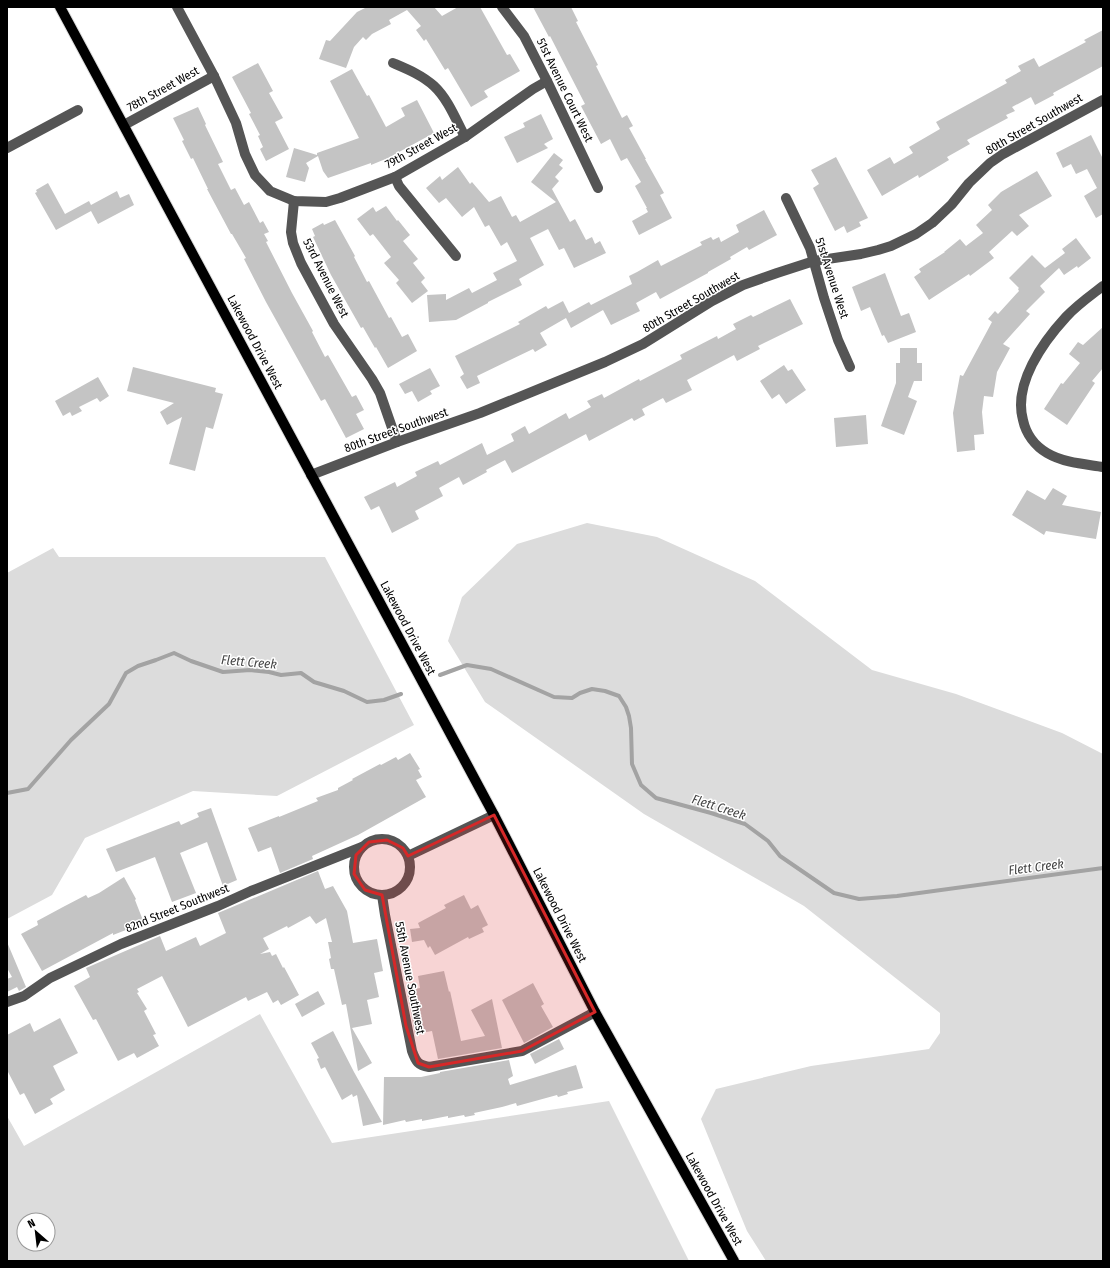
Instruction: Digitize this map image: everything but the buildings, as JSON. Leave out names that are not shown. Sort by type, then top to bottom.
[{"type":"main road","name":"Lakewood Drive West","points":[[60,7],[494,815],[595,1012],[734,1261]]},
{"type":"street","points":[[177,7],[214,76],[236,123],[245,154],[255,175],[270,191],[294,201]]},
{"type":"street","name":"51st Avenue Court West","points":[[502,7],[524,36],[598,188]]},
{"type":"street","points":[[393,63],[418,74],[435,86],[450,108],[465,137]]},
{"type":"street","name":"78th Street West","points":[[124,125],[214,76]]},
{"type":"street","name":"79th Street West","points":[[294,201],[326,202],[395,177],[465,137],[532,89],[547,81]]},
{"type":"street","name":"80th Street Southwest","points":[[311,475],[397,442],[480,413],[605,362],[643,344],[743,285],[814,261],[878,250],[916,234],[943,214],[969,182],[990,163],[1003,154],[1103,100]]},
{"type":"street","points":[[7,148],[78,110]]},
{"type":"street","points":[[395,177],[400,186],[456,256]]},
{"type":"street","name":"51st Avenue West","points":[[786,198],[810,248],[838,340],[850,367]]},
{"type":"street","name":"53rd Avenue West","points":[[294,201],[291,232],[293,243],[334,324],[380,393],[397,442]]},
{"type":"street","points":[[1103,286],[1086,298],[1066,317],[1048,339],[1026,379],[1021,396],[1021,411],[1024,426],[1029,436],[1036,444],[1046,452],[1067,461],[1103,467]]},
{"type":"street","points":[[408,856],[494,815]]},
{"type":"street","points":[[378,839],[396,843],[403,848],[408,856],[410,866],[409,875],[405,884],[399,890],[391,894],[382,896],[365,890],[358,883],[354,874],[356,855],[369,842],[378,839]]},
{"type":"street","name":"82nd Street Southwest","points":[[7,1002],[24,996],[50,978],[121,944],[362,848]]},
{"type":"street","name":"55th Avenue Southwest","points":[[382,896],[406,1026],[415,1060],[422,1066],[429,1067],[522,1051],[595,1012]]},
{"type":"highlighted area","points":[[494,815],[595,1012],[522,1051],[429,1067],[418,1063],[406,1026],[382,895],[365,890],[354,874],[356,855],[369,842],[387,840],[403,848],[408,856]]},
{"type":"shaded area","points":[[587,523],[657,537],[755,581],[872,670],[956,694],[1062,733],[1103,754],[1103,1261],[766,1261],[747,1231],[701,1119],[716,1089],[811,1066],[929,1049],[940,1033],[940,1013],[804,906],[644,814],[485,702],[448,641],[462,597],[517,544]]},
{"type":"shaded area","points":[[53,548],[59,557],[325,557],[414,725],[277,796],[193,791],[85,838],[52,895],[7,919],[7,573]]},
{"type":"shaded area","points":[[260,1014],[332,1143],[609,1101],[689,1261],[7,1261],[7,1116],[24,1146]]},
{"type":"waterway","name":"Flett Creek","points":[[7,793],[28,789],[71,740],[109,704],[126,673],[138,666],[174,653],[191,661],[223,672],[250,670],[281,675],[301,673],[314,682],[344,691],[367,702],[384,700],[401,694]]},
{"type":"waterway","name":"Flett Creek","points":[[440,675],[467,665],[491,669],[554,697],[572,698],[580,693],[592,689],[605,691],[619,696],[626,707],[629,716],[631,728],[632,764],[641,785],[656,798],[745,824],[768,841],[780,856],[834,893],[859,899],[897,896],[1103,868]]}]
